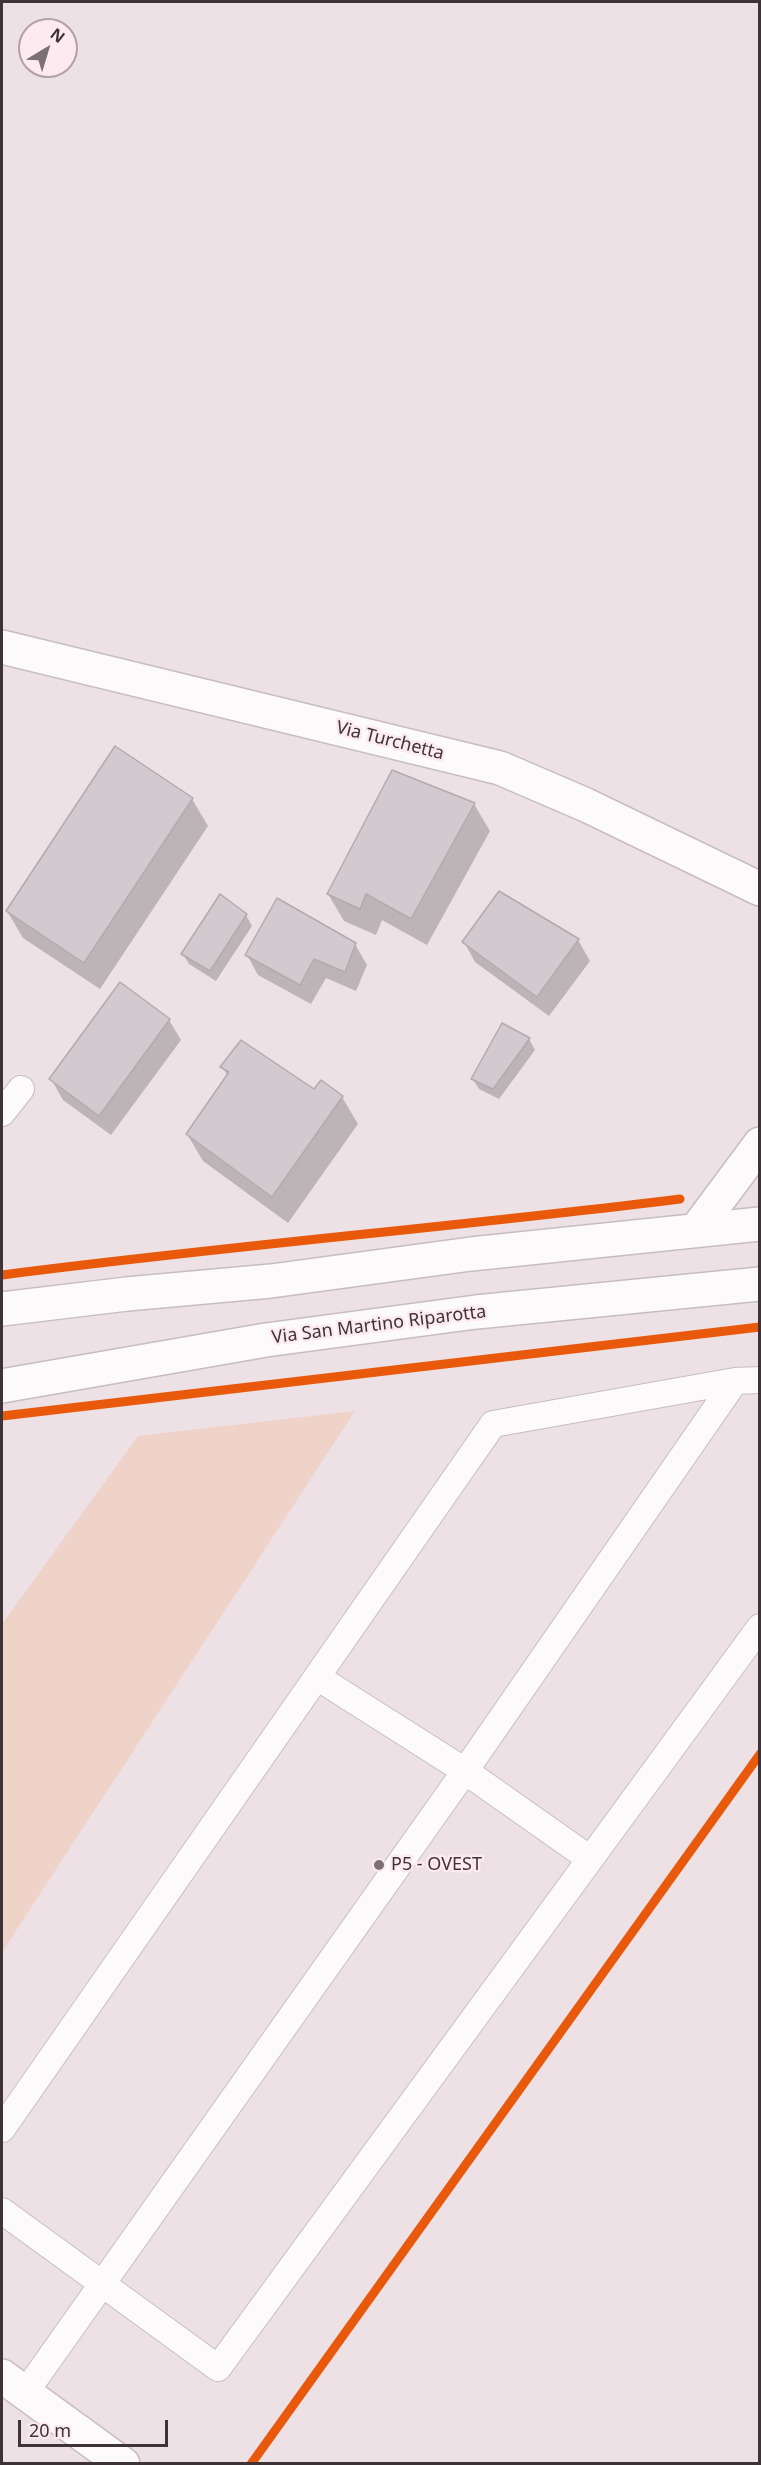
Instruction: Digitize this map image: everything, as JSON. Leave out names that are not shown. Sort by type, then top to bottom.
[{"type":"street","name":"Via Turchetta","points":[[2,647],[500,768],[596,809],[759,889]]},
{"type":"street","points":[[696,1230],[759,1144]]},
{"type":"street","points":[[2,1309],[127,1294],[271,1281],[471,1254],[759,1224]]},
{"type":"street","name":"Via San Martino Riparotta","points":[[2,1386],[266,1340],[429,1318],[759,1284]]},
{"type":"street","points":[[13,2385],[123,2463]]},
{"type":"lane","points":[[2,1113],[21,1089]]},
{"type":"lane","points":[[2,2129],[494,1424],[747,1380]]},
{"type":"lane","points":[[13,2385],[102,2284],[465,1771],[747,1380]]},
{"type":"lane","points":[[2,2211],[218,2368],[759,1627]]},
{"type":"lane","points":[[317,1677],[465,1771],[590,1859]]},
{"type":"shaded area","points":[[355,1411],[2,1952],[2,1624],[138,1436]]},
{"type":"building","points":[[115,746],[193,798],[84,963],[6,911]]},
{"type":"building","points":[[392,770],[475,803],[411,919],[366,894],[360,909],[327,894]]},
{"type":"building","points":[[499,891],[579,939],[537,997],[462,942]]},
{"type":"building","points":[[220,894],[247,914],[210,971],[181,954]]},
{"type":"building","points":[[277,898],[356,943],[345,972],[314,959],[300,985],[245,955]]},
{"type":"building","points":[[120,982],[170,1019],[99,1116],[49,1079]]},
{"type":"building","points":[[502,1023],[530,1038],[493,1089],[471,1079]]},
{"type":"building","points":[[241,1040],[314,1089],[321,1080],[343,1096],[272,1197],[186,1134],[229,1072],[220,1067]]},
{"type":"cycle path","points":[[2,1275],[680,1199]]},
{"type":"cycle path","points":[[2,1416],[760,1327]]},
{"type":"cycle path","points":[[251,2464],[760,1754]]},
{"type":"place","name":"P5 - OVEST","points":[[379,1865]]}]
